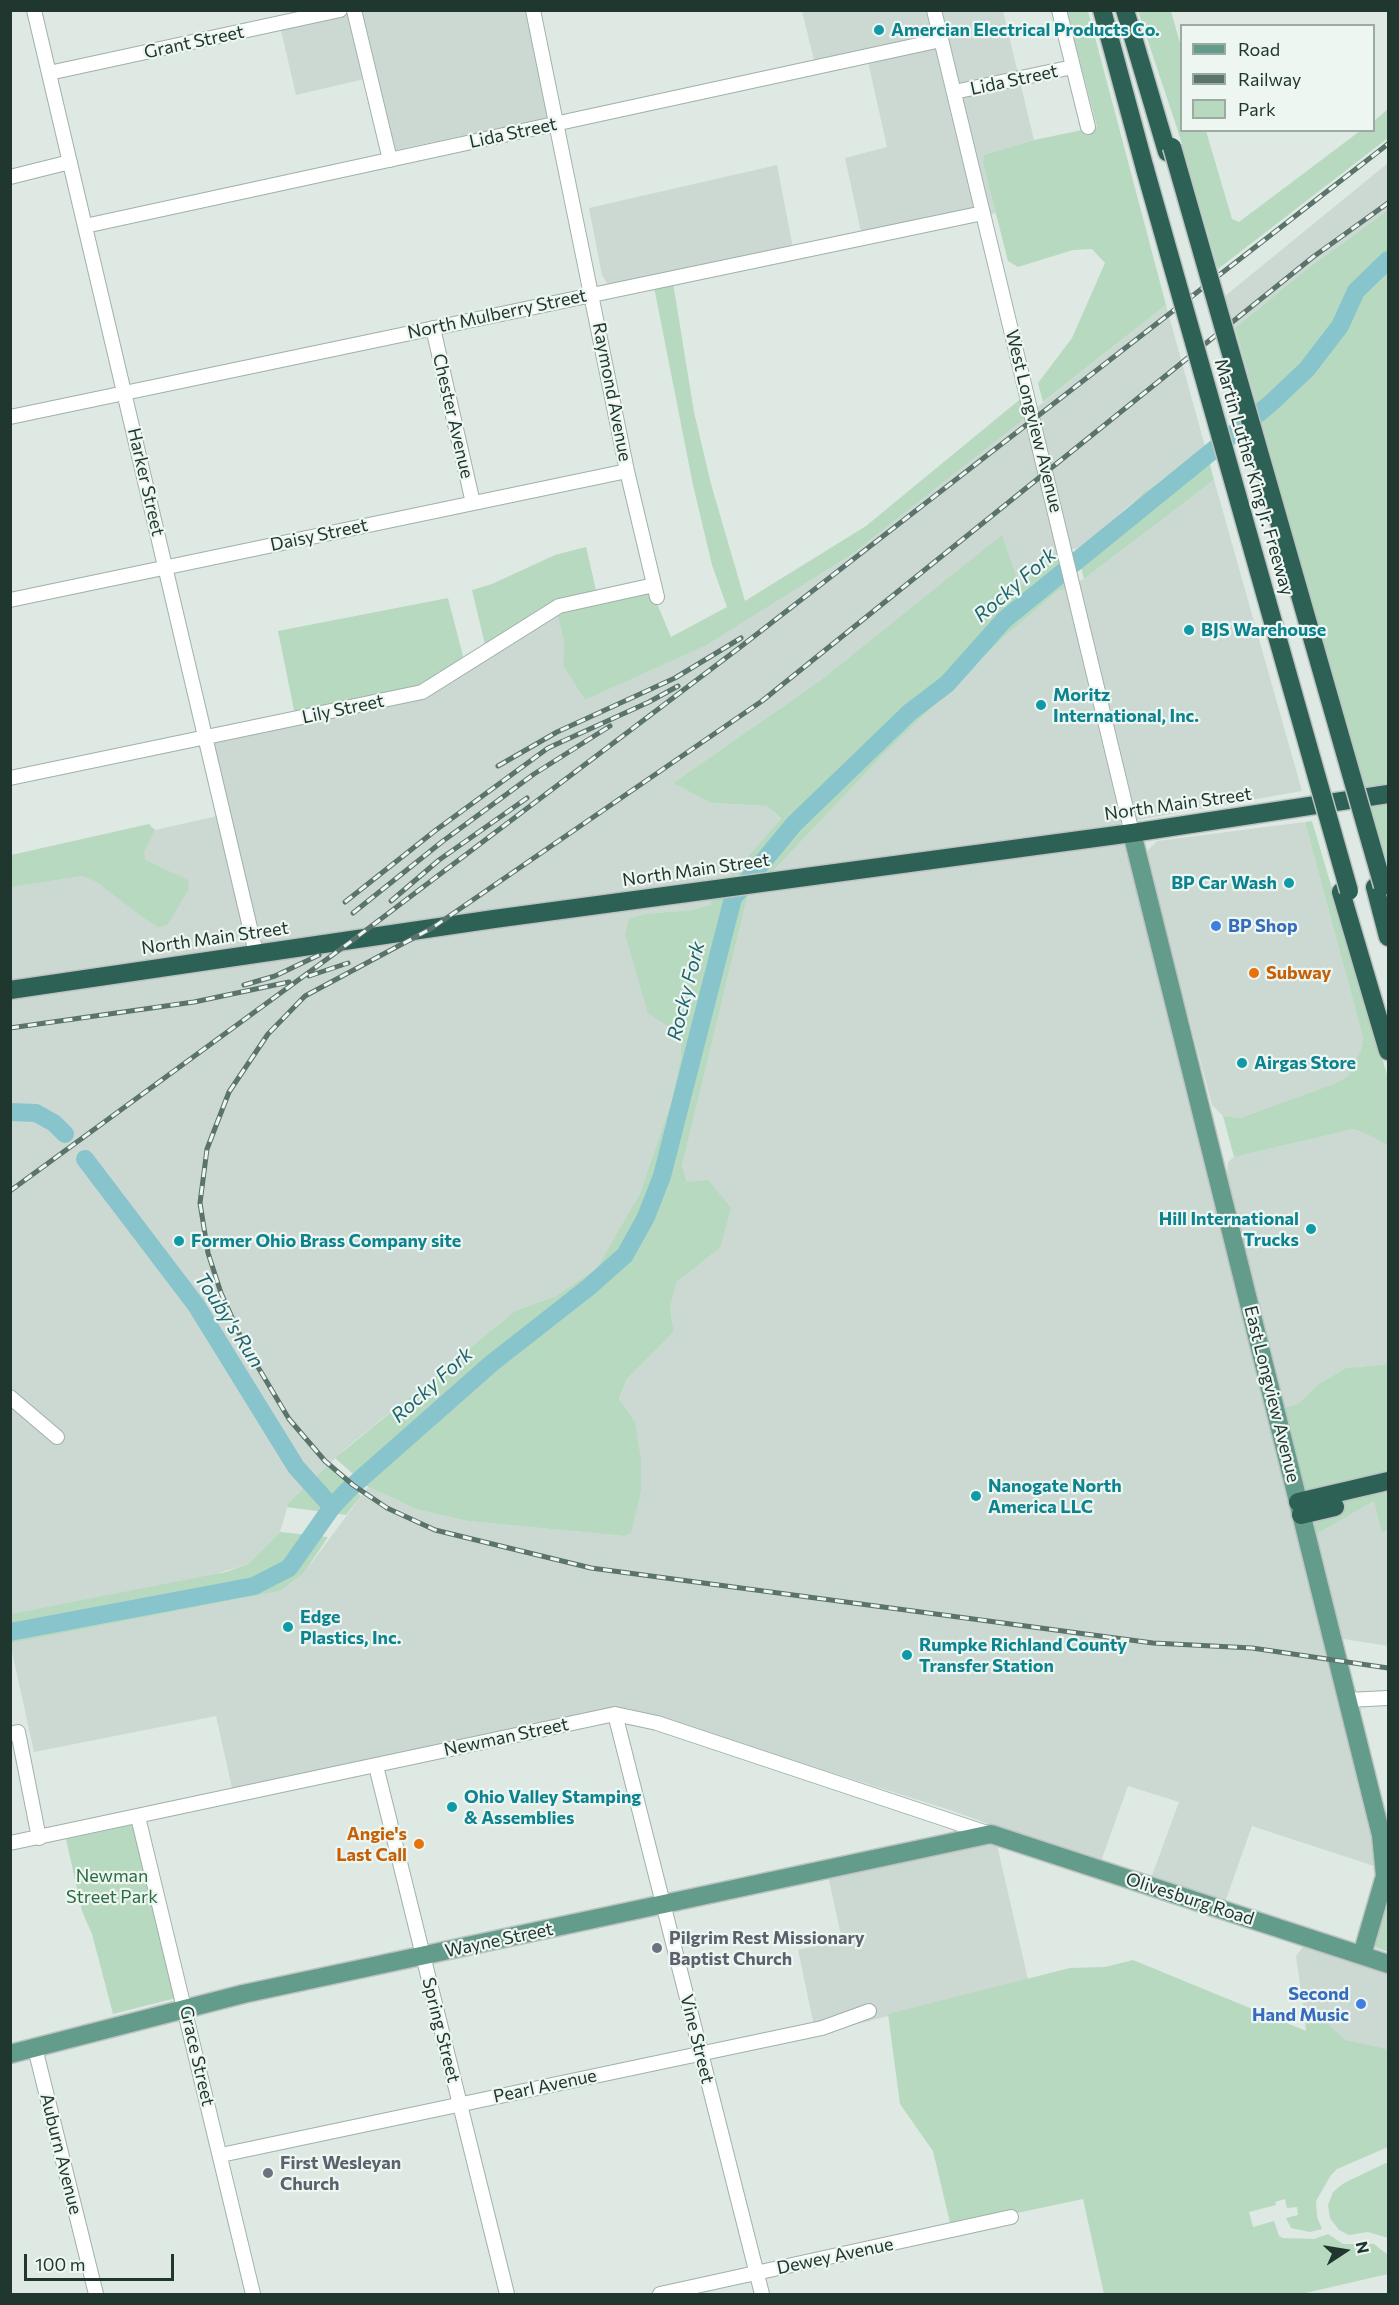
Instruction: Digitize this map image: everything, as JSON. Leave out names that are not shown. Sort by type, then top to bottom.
[{"type":"highway","name":"Martin Luther King Jr. Freeway","points":[[1102,10],[1131,117],[1142,172],[1345,891],[1389,1022]]},
{"type":"highway","name":"Martin Luther King Jr. Freeway","points":[[1125,10],[1144,75],[1170,150],[1382,892],[1389,937]]},
{"type":"highway","name":"North Main Street","points":[[10,990],[778,879],[1132,833],[1385,796]]},
{"type":"highway","points":[[1345,891],[1389,1051]]},
{"type":"highway","points":[[1300,1508],[1389,1481]]},
{"type":"highway","points":[[1300,1508],[1389,1494]]},
{"type":"main road","name":"East Longview Avenue","points":[[1132,833],[1381,1835],[1385,1864],[1383,1888],[1362,1955]]},
{"type":"main road","name":"Olivesburg Road","points":[[991,1834],[1389,1964]]},
{"type":"main road","name":"Wayne Street","points":[[10,2054],[186,2007],[991,1834]]},
{"type":"street","name":"Harker Street","points":[[34,10],[207,737],[256,953]]},
{"type":"street","name":"Grant Street","points":[[49,73],[340,10]]},
{"type":"street","points":[[354,10],[390,160]]},
{"type":"street","name":"Raymond Avenue","points":[[534,10],[627,471],[655,591]]},
{"type":"street","name":"West Longview Avenue","points":[[934,10],[1132,833]]},
{"type":"street","points":[[1059,10],[1088,126]]},
{"type":"street","name":"Lida Street","points":[[85,226],[941,40]]},
{"type":"street","name":"Lida Street","points":[[954,92],[1073,67]]},
{"type":"street","points":[[10,177],[70,162]]},
{"type":"street","name":"North Mulberry Street","points":[[10,417],[983,213]]},
{"type":"street","name":"Chester Avenue","points":[[433,328],[473,503]]},
{"type":"street","name":"Daisy Street","points":[[10,600],[627,471]]},
{"type":"street","name":"Lily Street","points":[[10,778],[422,692],[480,658],[560,606],[655,591]]},
{"type":"street","points":[[10,1397],[57,1437]]},
{"type":"street","points":[[1347,1700],[1389,1698]]},
{"type":"street","name":"Newman Street","points":[[10,1844],[615,1714],[648,1721],[991,1834]]},
{"type":"street","name":"Vine Street","points":[[615,1714],[762,2295]]},
{"type":"street","points":[[14,1733],[39,1838]]},
{"type":"street","name":"Spring Street","points":[[376,1766],[507,2295]]},
{"type":"street","name":"Grace Street","points":[[138,1817],[186,2007],[254,2295]]},
{"type":"street","name":"Pearl Avenue","points":[[221,2155],[822,2028],[868,2011]]},
{"type":"street","name":"Auburn Avenue","points":[[35,2048],[96,2295]]},
{"type":"street","name":"Dewey Avenue","points":[[660,2295],[1011,2217]]},
{"type":"shaded area","points":[[303,11],[527,11],[550,118],[395,150],[377,76],[296,95],[280,26],[305,20]]},
{"type":"shaded area","points":[[802,11],[1003,11],[1034,140],[984,155],[983,163],[996,213],[863,241],[845,158],[887,147],[866,53],[815,64]]},
{"type":"shaded area","points":[[1388,163],[1388,210],[1303,272],[1235,328],[1225,296]]},
{"type":"shaded area","points":[[777,165],[794,253],[614,286],[607,283],[602,275],[589,208]]},
{"type":"shaded area","points":[[1166,305],[1209,461],[1197,460],[1145,491],[1085,546],[1061,552],[1020,586],[1002,536],[821,680],[673,783],[711,803],[767,806],[781,820],[710,905],[691,910],[645,914],[681,1043],[681,1057],[671,1103],[640,1193],[597,1268],[556,1296],[515,1311],[345,1449],[289,1502],[280,1532],[248,1564],[200,1579],[11,1614],[10,887],[83,876],[97,881],[138,914],[144,852],[155,830],[217,816],[198,734],[412,691],[555,602],[564,642],[563,666],[585,700],[705,646],[851,555]]},
{"type":"shaded area","points":[[1214,480],[1302,791],[1120,823],[1300,1541],[1315,1535],[1374,1501],[1381,1532],[1388,1531],[1388,1646],[1325,1636],[1377,1847],[1377,1867],[1252,1826],[1224,1905],[1150,1881],[1179,1802],[1128,1786],[1100,1864],[950,1810],[627,1708],[614,1708],[232,1788],[216,1716],[34,1752],[10,1643],[280,1591],[304,1573],[368,1487],[419,1510],[468,1521],[624,1536],[631,1533],[635,1422],[619,1400],[627,1379],[674,1332],[670,1308],[677,1282],[720,1248],[687,1182],[682,1166],[748,894],[773,871],[881,757],[1004,637],[1058,591],[1084,579]]},
{"type":"shaded area","points":[[1305,822],[1363,1038],[1361,1050],[1347,1077],[1333,1084],[1240,1118],[1223,1116],[1212,1105],[1147,860],[1148,850],[1157,841]]},
{"type":"shaded area","points":[[1354,1129],[1374,1136],[1387,1145],[1388,1364],[1346,1368],[1317,1385],[1298,1404],[1282,1408],[1227,1179],[1228,1162],[1234,1157]]},
{"type":"shaded area","points":[[996,1841],[1028,1979],[816,2035],[798,1950],[842,1940],[828,1876]]},
{"type":"shaded area","points":[[1305,1944],[1388,1973],[1388,2049],[1346,2040],[1319,2016],[1305,2019],[1296,1956]]},
{"type":"green space","points":[[1067,11],[1088,11],[1166,305],[1043,402],[1038,383],[1072,338],[1105,263],[1092,249],[1073,250],[1018,267],[1008,261],[983,163],[984,155],[1034,140],[1097,127]]},
{"type":"green space","points":[[1138,11],[1171,11],[1180,43],[1180,132],[1206,132],[1232,219],[1239,222],[1359,132],[1375,132],[1375,120],[1388,109],[1388,138],[1218,269],[1178,131]]},
{"type":"green space","points":[[1388,210],[1388,873],[1235,328],[1303,272]]},
{"type":"green space","points":[[673,283],[694,412],[711,484],[745,601],[866,526],[1024,396],[1030,414],[851,555],[705,646],[585,700],[563,666],[564,642],[557,612],[651,589],[671,637],[727,607],[712,565],[693,485],[654,287]]},
{"type":"green space","points":[[1197,460],[1209,461],[1214,480],[1084,579],[1076,549],[1098,537],[1145,491]]},
{"type":"green space","points":[[1002,535],[1020,586],[1062,552],[1070,587],[1058,591],[1004,637],[881,757],[773,871],[731,876],[781,819],[767,806],[711,803],[673,783],[821,680]]},
{"type":"green space","points":[[586,547],[596,590],[555,602],[486,649],[472,590],[492,584],[555,555]]},
{"type":"green space","points":[[448,598],[464,660],[430,683],[295,715],[278,631]]},
{"type":"green space","points":[[1312,821],[1388,1078],[1388,1153],[1387,1145],[1354,1129],[1234,1157],[1223,1116],[1240,1118],[1333,1084],[1347,1077],[1361,1050],[1363,1038],[1305,822]]},
{"type":"green space","points":[[149,824],[155,830],[144,852],[145,860],[188,880],[189,889],[167,925],[158,927],[97,882],[83,876],[11,887],[11,855]]},
{"type":"green space","points":[[748,894],[682,1166],[687,1182],[708,1180],[731,1208],[720,1248],[677,1282],[670,1308],[674,1332],[627,1379],[619,1399],[635,1422],[641,1461],[641,1491],[631,1533],[624,1536],[468,1521],[419,1510],[368,1487],[335,1458],[515,1311],[556,1296],[597,1268],[640,1193],[671,1103],[681,1057],[681,1043],[677,1032],[648,1013],[625,934],[629,919],[645,914],[691,910],[710,905],[714,897]]},
{"type":"green space","points":[[1388,1364],[1388,1531],[1381,1532],[1374,1501],[1315,1535],[1282,1408],[1298,1404],[1317,1385],[1346,1368]]},
{"type":"green space","points":[[327,1466],[361,1496],[346,1515],[287,1507],[289,1502]]},
{"type":"green space","points":[[280,1532],[328,1537],[304,1573],[280,1591],[11,1643],[11,1614],[226,1572],[248,1564]]},
{"type":"green space","name":"Newman Street Park","points":[[132,1825],[176,1998],[113,2014],[92,1934],[82,1911],[66,1839]]},
{"type":"green space","points":[[1388,1898],[1388,1952],[1375,1947]]},
{"type":"green space","points":[[1133,1960],[1306,2031],[1305,2019],[1319,2016],[1346,2040],[1388,2049],[1388,2147],[1337,2169],[1331,2175],[1316,2201],[1317,2217],[1322,2229],[1310,2232],[1291,2228],[1286,2218],[1298,2215],[1297,2207],[1287,2208],[1285,2199],[1275,2202],[1276,2205],[1249,2212],[1253,2227],[1274,2221],[1279,2236],[1283,2238],[1314,2239],[1328,2234],[1343,2244],[1374,2244],[1388,2255],[1388,2274],[1301,2294],[1104,2294],[1083,2199],[951,2227],[933,2151],[900,2104],[888,2014],[1070,1968],[1105,1967]]},
{"type":"green space","points":[[1388,2162],[1388,2238],[1368,2232],[1349,2235],[1339,2230],[1330,2218],[1328,2205],[1333,2192],[1344,2183]]},
{"type":"waterway","name":"Rocky Fork","points":[[10,1632],[254,1586],[289,1568],[332,1507],[348,1490],[492,1363],[589,1287],[625,1255],[646,1217],[662,1176],[733,898],[794,824],[910,712],[947,684],[1004,620],[1270,404],[1307,369],[1340,326],[1356,291],[1388,260]]},
{"type":"waterway","name":"Touby's Run","points":[[10,1112],[36,1113],[54,1123],[65,1134]]},
{"type":"waterway","name":"Touby's Run","points":[[85,1159],[196,1305],[296,1467],[332,1507]]},
{"type":"railway","points":[[10,1191],[353,940],[739,648],[1388,144]]},
{"type":"railway","points":[[1388,203],[1313,257],[762,701],[432,928],[305,996],[268,1034],[229,1092],[207,1149],[200,1203],[208,1253],[221,1293],[243,1342],[289,1419],[325,1461],[353,1485],[387,1508],[435,1530],[591,1568],[1153,1643],[1252,1648],[1388,1668]]},
{"type":"railway","points":[[498,766],[557,732],[675,678],[741,638]]},
{"type":"railway","points":[[345,902],[436,830],[548,748],[649,702],[678,686]]},
{"type":"railway","points":[[353,913],[443,841],[534,774],[610,726]]},
{"type":"railway","points":[[391,901],[439,860],[527,798]]},
{"type":"railway","points":[[244,985],[275,976],[319,955]]},
{"type":"railway","points":[[309,976],[348,963]]},
{"type":"railway","points":[[10,1028],[194,1002],[289,982]]},
{"type":"place","name":"Amercian Electrical Products Co.","points":[[879,30]]},
{"type":"place","name":"BJS Warehouse","points":[[1189,630]]},
{"type":"place","name":"Moritz International, Inc.","points":[[1041,705]]},
{"type":"place","name":"BP Car Wash","points":[[1289,883]]},
{"type":"place","name":"BP Shop","points":[[1216,926]]},
{"type":"place","name":"Subway","points":[[1254,973]]},
{"type":"place","name":"Airgas Store","points":[[1242,1063]]},
{"type":"place","name":"Hill International Trucks","points":[[1311,1229]]},
{"type":"place","name":"Former Ohio Brass Company site","points":[[179,1241]]},
{"type":"place","name":"Nanogate North America LLC","points":[[976,1496]]},
{"type":"place","name":"Edge Plastics, Inc.","points":[[288,1627]]},
{"type":"place","name":"Rumpke Richland County Transfer Station","points":[[907,1655]]},
{"type":"place","name":"Ohio Valley Stamping & Assemblies","points":[[452,1807]]},
{"type":"place","name":"Angie's Last Call","points":[[419,1844]]},
{"type":"place","name":"Pilgrim Rest Missionary Baptist Church","points":[[657,1948]]},
{"type":"place","name":"Second Hand Music","points":[[1361,2004]]},
{"type":"place","name":"First Wesleyan Church","points":[[268,2173]]}]
